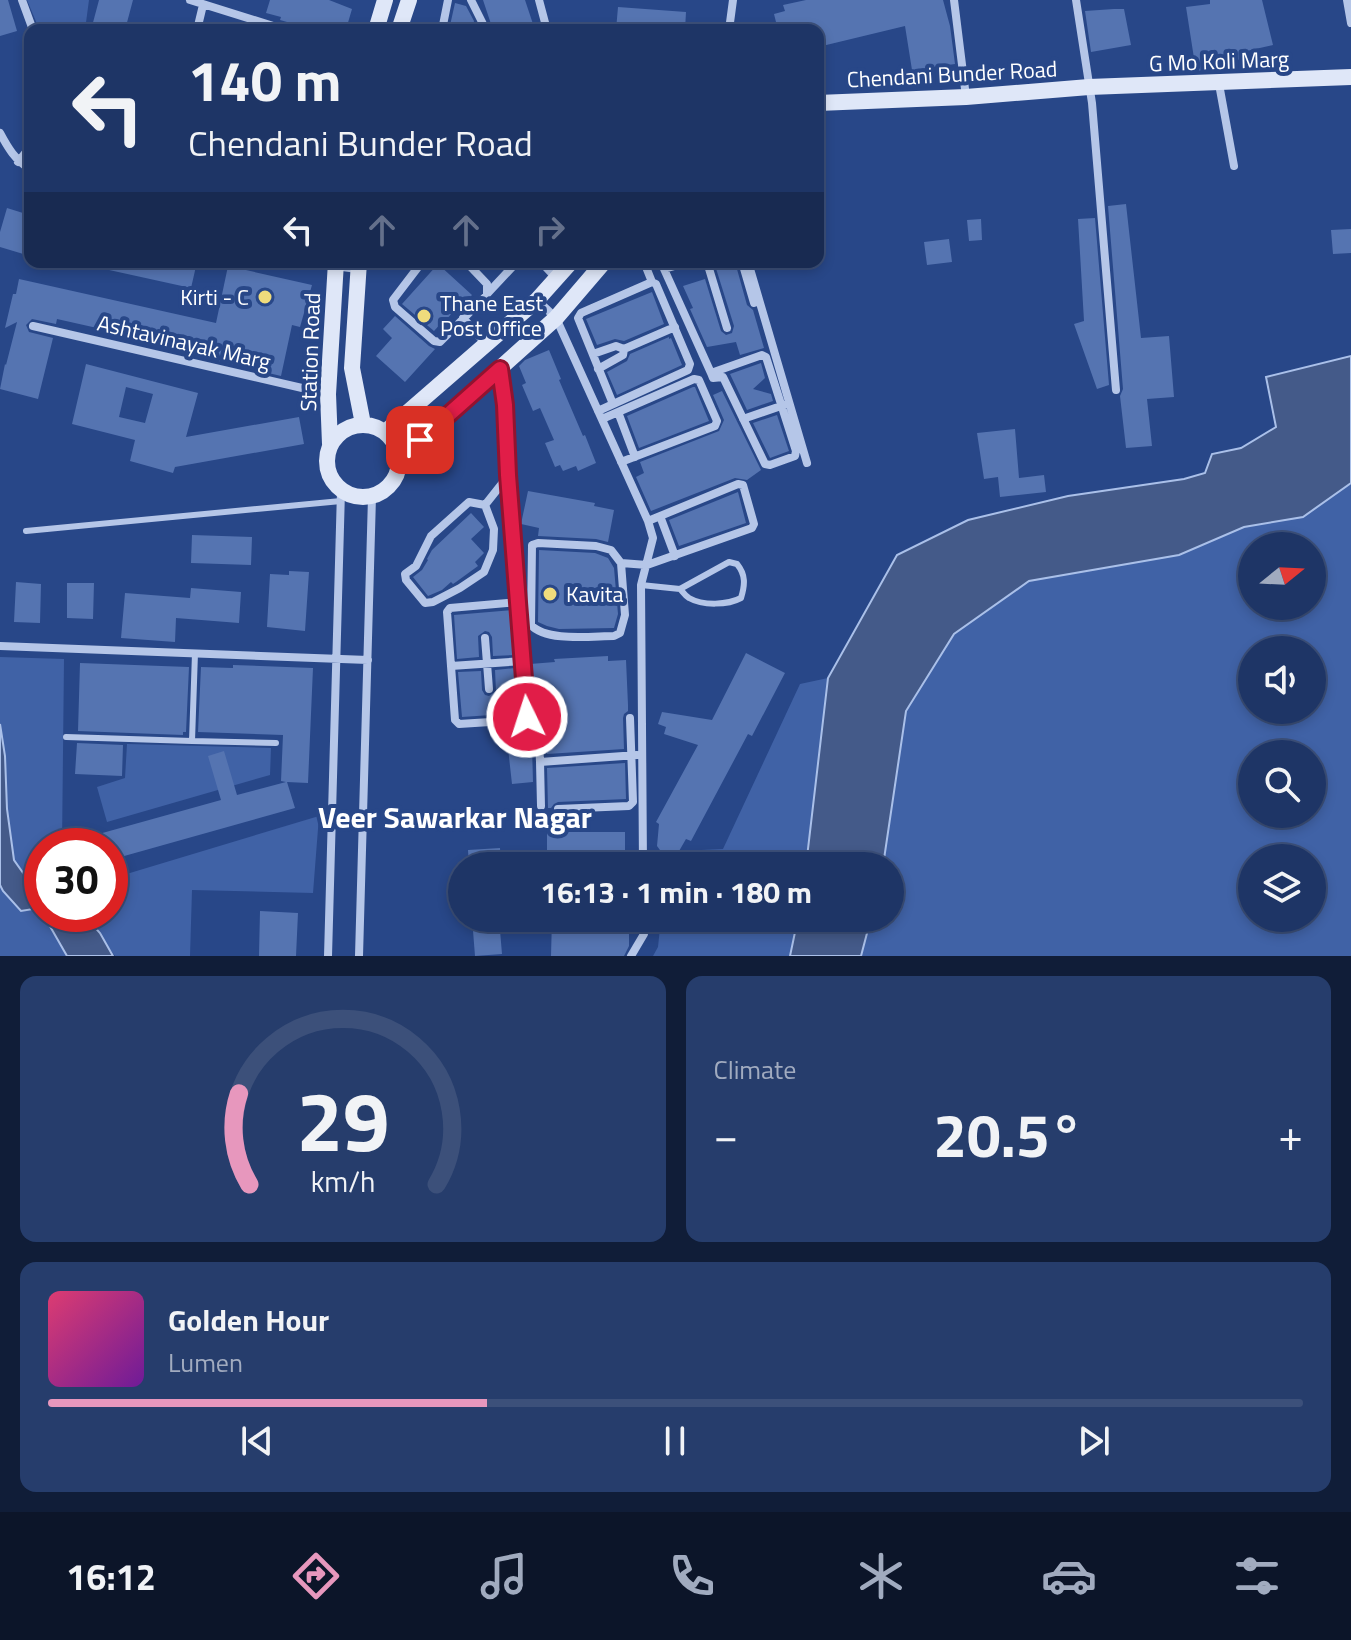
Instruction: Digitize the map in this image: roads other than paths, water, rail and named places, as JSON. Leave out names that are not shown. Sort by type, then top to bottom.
[{"type":"main road","points":[[378,24],[385,0]]},
{"type":"main road","points":[[401,24],[409,0]]},
{"type":"main road","name":"G Mo Koli Marg","points":[[1089,87],[1351,77]]},
{"type":"main road","name":"Chendani Bunder Road","points":[[824,103],[966,97],[1089,87]]},
{"type":"main road","name":"Station Road","points":[[330,444],[328,394],[335,268]]},
{"type":"main road","name":"Station Road","points":[[358,268],[352,368],[363,424]]},
{"type":"main road","points":[[385,432],[537,300],[565,268]]},
{"type":"main road","points":[[400,458],[556,318],[599,268]]},
{"type":"main road","points":[[329,368],[352,368]]},
{"type":"main road","points":[[363,424],[385,432],[395,444],[400,458],[397,475],[387,490],[372,497],[341,496],[327,470],[330,444],[350,427],[363,424]]},
{"type":"street","points":[[22,0],[31,24]]},
{"type":"street","points":[[190,0],[266,24]]},
{"type":"street","points":[[443,24],[448,0]]},
{"type":"street","points":[[471,0],[483,24]]},
{"type":"street","points":[[539,0],[545,24]]},
{"type":"street","points":[[730,24],[733,0]]},
{"type":"street","points":[[954,0],[966,97]]},
{"type":"street","points":[[1076,0],[1092,103],[1116,390]]},
{"type":"street","points":[[1347,0],[1351,23]]},
{"type":"street","points":[[198,24],[203,5]]},
{"type":"street","points":[[1219,84],[1234,166]]},
{"type":"street","points":[[0,133],[18,162],[24,166]]},
{"type":"street","points":[[18,162],[24,154]]},
{"type":"street","points":[[417,268],[393,300],[395,307],[434,341],[440,342],[512,268]]},
{"type":"street","points":[[472,268],[487,284],[487,295]]},
{"type":"street","points":[[547,268],[556,278]]},
{"type":"street","points":[[600,415],[688,370],[690,364],[646,268]]},
{"type":"street","points":[[663,268],[713,378],[723,377],[765,464],[795,456],[793,429]]},
{"type":"street","points":[[709,268],[727,328]]},
{"type":"street","points":[[744,268],[764,336]]},
{"type":"street","points":[[750,268],[785,405]]},
{"type":"street","points":[[635,457],[578,318],[581,313],[652,282]]},
{"type":"street","points":[[537,300],[556,318],[653,538],[641,585],[643,852]]},
{"type":"street","points":[[463,318],[486,344]]},
{"type":"street","name":"Ashtavinayak Marg","points":[[33,326],[328,394]]},
{"type":"street","points":[[593,354],[616,346],[624,349],[675,327]]},
{"type":"street","points":[[598,369],[623,355],[624,349]]},
{"type":"street","points":[[711,373],[762,355],[766,357],[807,463]]},
{"type":"street","points":[[500,369],[527,717],[523,720],[459,724],[455,720],[447,612],[450,608],[518,602]]},
{"type":"street","points":[[615,408],[694,379],[699,380],[717,421],[715,426],[621,462]]},
{"type":"street","points":[[743,419],[785,405]]},
{"type":"street","points":[[485,505],[508,475]]},
{"type":"street","points":[[621,563],[625,615],[620,633],[614,636],[554,636],[535,630],[531,625],[532,545],[596,546],[611,550],[621,563],[647,565],[752,528],[754,524],[743,485],[738,484],[648,521]]},
{"type":"street","points":[[328,956],[341,496]]},
{"type":"street","points":[[359,956],[372,497]]},
{"type":"street","points":[[469,502],[485,505],[494,529],[493,550],[484,572],[447,595],[425,603],[406,580],[405,574],[416,566],[431,536],[469,502]]},
{"type":"street","points":[[660,516],[675,556]]},
{"type":"street","points":[[485,638],[489,689]]},
{"type":"street","points":[[0,646],[368,660]]},
{"type":"street","points":[[451,666],[523,661]]},
{"type":"street","points":[[558,809],[629,806],[633,802],[630,718]]},
{"type":"street","points":[[538,722],[541,806]]},
{"type":"street","points":[[540,762],[642,755]]},
{"type":"street","points":[[631,956],[644,932]]},
{"type":"lane","points":[[26,531],[341,496]]},
{"type":"lane","points":[[641,585],[680,589],[729,562],[737,564],[743,571],[745,587],[741,598],[732,602],[706,603],[689,599],[680,589]]},
{"type":"lane","points":[[192,741],[195,653]]},
{"type":"lane","points":[[66,737],[276,743]]},
{"type":"place","name":"Kirti - C","points":[[265,297]]},
{"type":"place","name":"Thane East Post Office","points":[[424,316]]},
{"type":"place","name":"Kavita","points":[[550,594]]},
{"type":"district","name":"Veer Sawarkar Nagar","points":[[455,817]]}]
